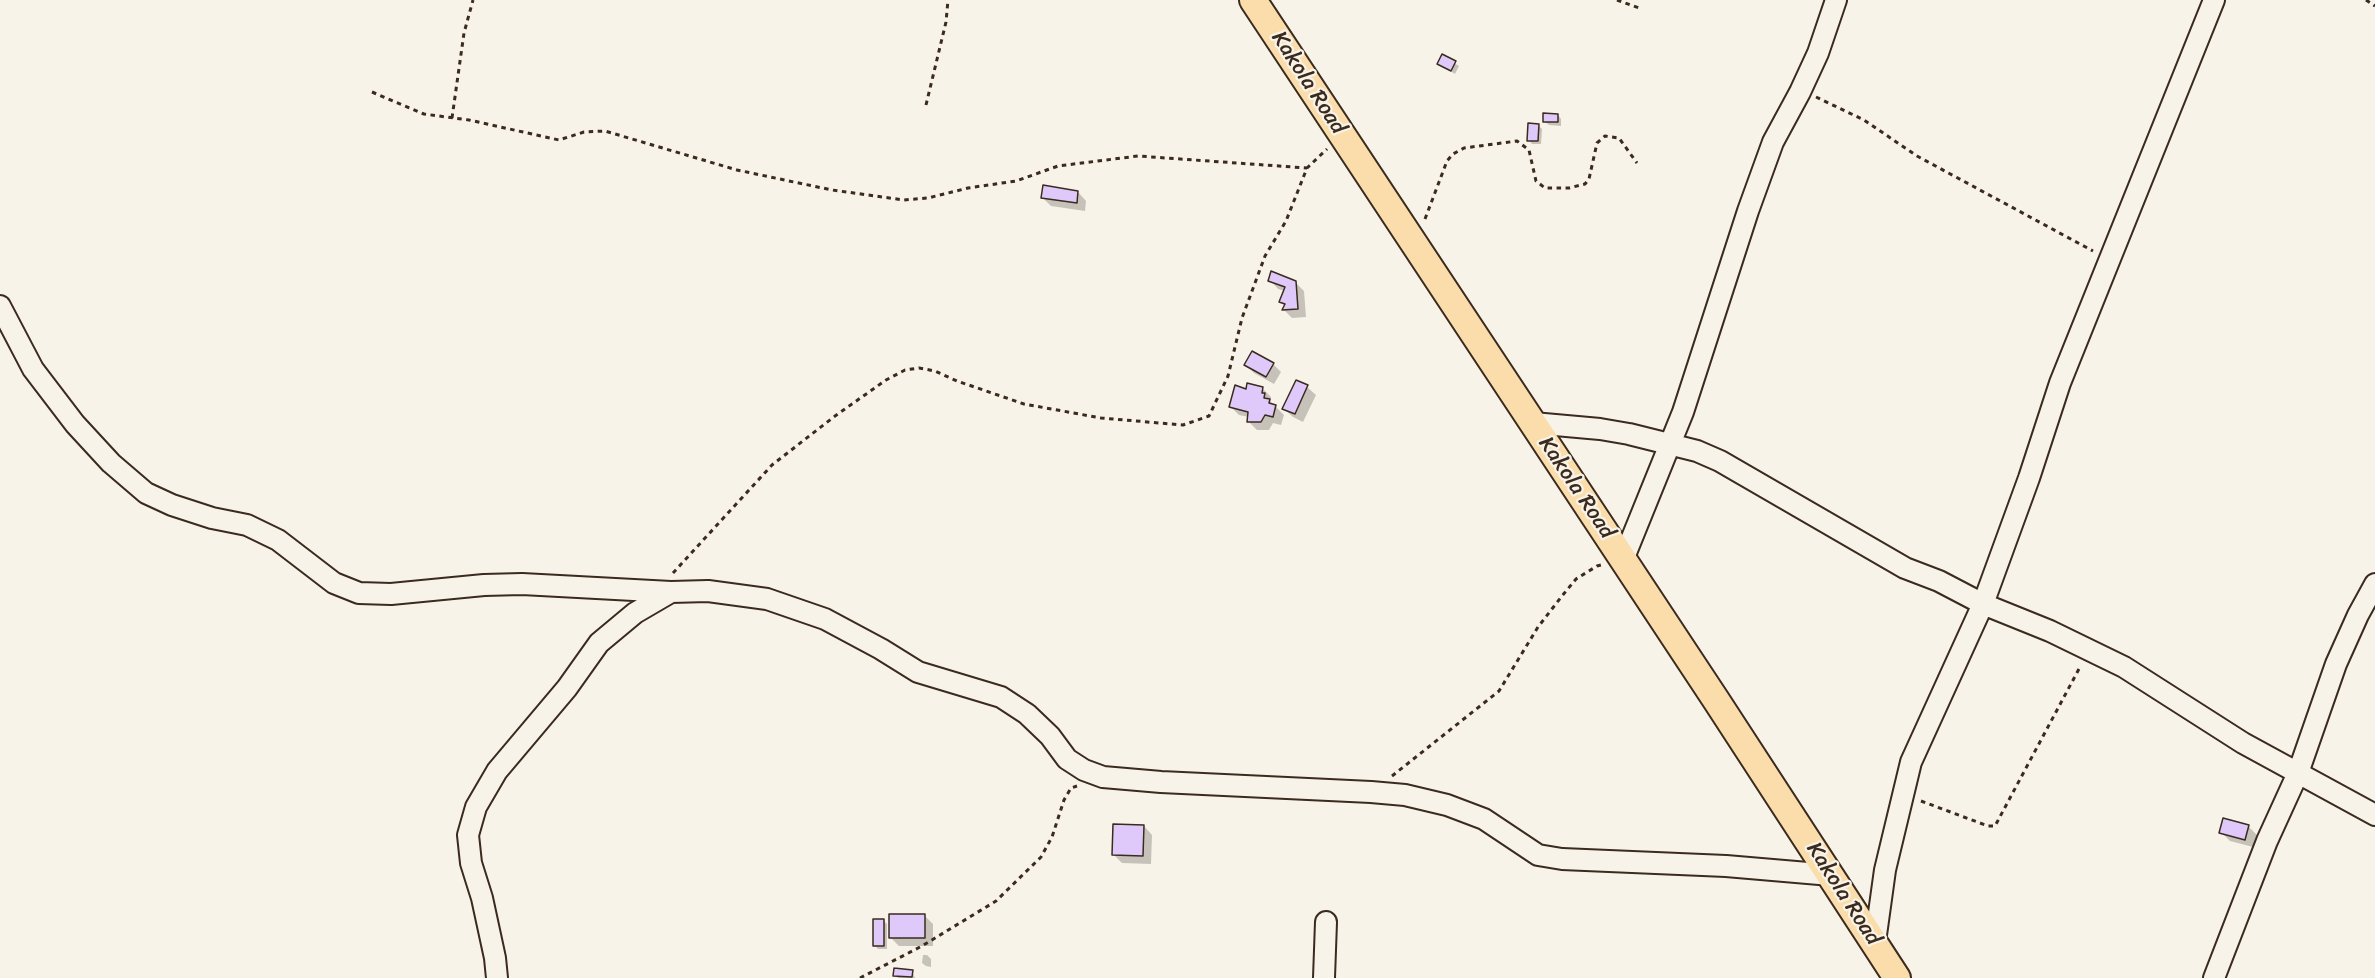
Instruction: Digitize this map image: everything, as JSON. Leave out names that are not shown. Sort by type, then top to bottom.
[{"type":"main road","name":"Kakola Road","points":[[1253,0],[1897,978]]},
{"type":"street","points":[[1624,561],[1670,445],[1770,152],[1818,53],[1836,0]]},
{"type":"street","points":[[1875,942],[1885,870],[1902,795],[1922,734],[1983,604],[2029,478],[2060,383],[2214,0]]},
{"type":"street","points":[[0,306],[33,369],[75,424],[111,463],[146,494],[212,518],[247,525],[278,540],[334,583],[359,593],[391,594],[484,585],[522,584],[708,591],[767,599],[825,619],[918,672],[1001,697],[1027,714],[1050,736],[1067,759],[1084,770],[1103,777],[1405,795],[1447,805],[1484,819],[1538,855],[1562,859],[1726,866],[1831,875]]},
{"type":"street","points":[[1533,423],[1600,429],[1697,451],[1720,461],[1884,556],[1983,604],[2050,631],[2124,667],[2243,743],[2375,815]]},
{"type":"street","points":[[2214,978],[2267,841],[2298,773],[2336,664],[2375,584]]},
{"type":"street","points":[[497,978],[482,898],[471,863],[468,835],[476,807],[497,771],[567,688],[599,643],[664,591]]},
{"type":"street","points":[[1324,978],[1326,922]]},
{"type":"path","points":[[452,118],[464,33],[473,0]]},
{"type":"path","points":[[926,105],[946,22],[948,0]]},
{"type":"path","points":[[1617,0],[1642,9]]},
{"type":"path","points":[[2366,0],[2375,6]]},
{"type":"path","points":[[372,92],[424,114],[559,140],[584,132],[605,131],[737,170],[832,190],[904,200],[928,198],[968,188],[1016,181],[1058,166],[1138,156],[1307,168]]},
{"type":"path","points":[[1800,92],[1844,109],[1917,156],[2109,259]]},
{"type":"path","points":[[664,591],[772,465],[834,416],[886,380],[905,370],[919,368],[935,371],[1024,404],[1101,418],[1183,425],[1209,416],[1228,376],[1242,318],[1265,256],[1286,221],[1307,168],[1342,135]]},
{"type":"path","points":[[1415,247],[1447,161],[1453,154],[1464,148],[1517,141],[1528,150],[1536,181],[1545,188],[1569,188],[1585,184],[1597,143],[1605,136],[1618,138],[1637,163]]},
{"type":"path","points":[[1371,792],[1499,691],[1538,627],[1576,579],[1597,566],[1624,561]]},
{"type":"path","points":[[1902,795],[1988,826],[1995,826],[2000,821],[2064,694],[2090,651]]},
{"type":"path","points":[[860,978],[922,946],[996,901],[1041,857],[1052,837],[1064,800],[1071,789],[1103,777]]},
{"type":"building","points":[[1442,54],[1456,61],[1451,71],[1437,64]]},
{"type":"building","points":[[1543,113],[1558,114],[1558,122],[1543,122]]},
{"type":"building","points":[[1528,123],[1539,124],[1538,141],[1527,141]]},
{"type":"building","points":[[1043,185],[1078,191],[1077,203],[1041,198]]},
{"type":"building","points":[[1271,271],[1296,281],[1298,309],[1282,310],[1285,304],[1279,302],[1285,287],[1268,281]]},
{"type":"building","points":[[1252,351],[1274,363],[1266,377],[1244,365]]},
{"type":"building","points":[[1296,380],[1308,385],[1295,414],[1282,409]]},
{"type":"building","points":[[1247,383],[1263,387],[1264,398],[1270,399],[1269,403],[1276,405],[1273,417],[1265,415],[1261,422],[1247,422],[1248,412],[1229,407],[1235,385],[1246,389]]},
{"type":"building","points":[[2223,818],[2249,825],[2245,840],[2219,833]]},
{"type":"building","points":[[1113,824],[1144,825],[1143,856],[1112,855]]},
{"type":"building","points":[[889,914],[925,914],[925,938],[889,938]]},
{"type":"building","points":[[873,919],[884,919],[884,946],[873,946]]},
{"type":"building","points":[[894,968],[913,970],[912,977],[893,976]]}]
